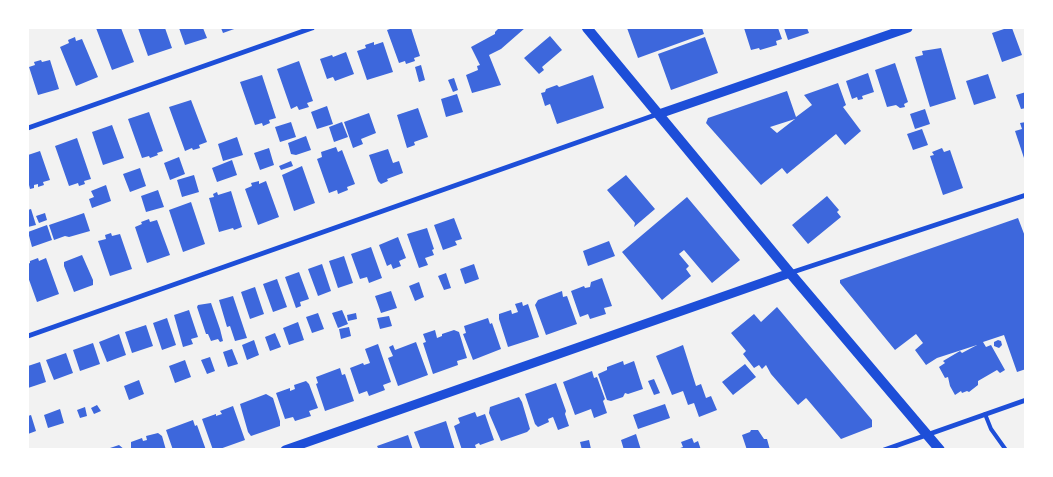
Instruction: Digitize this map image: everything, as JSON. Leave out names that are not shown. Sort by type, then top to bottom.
[{"type":"main road","points":[[587,28],[790,274],[940,450]]},
{"type":"street","points":[[28,128],[312,28]]},
{"type":"street","points":[[28,336],[908,28]]},
{"type":"street","points":[[285,450],[790,274],[1026,195]]},
{"type":"street","points":[[884,450],[1026,400]]},
{"type":"lane","points":[[984,414],[990,429],[1006,450]]},
{"type":"building","points":[[96,28],[121,28],[134,62],[112,70]]},
{"type":"building","points":[[138,28],[165,28],[172,48],[148,56]]},
{"type":"building","points":[[179,28],[203,28],[207,38],[185,45]]},
{"type":"building","points":[[221,28],[237,28],[223,33]]},
{"type":"building","points":[[411,28],[420,56],[414,58],[415,61],[406,64],[405,61],[399,63],[387,30]]},
{"type":"building","points":[[499,28],[525,28],[501,49],[489,55],[501,85],[472,93],[466,75],[478,70],[477,66],[480,65],[471,47],[495,34]]},
{"type":"building","points":[[627,28],[702,28],[704,34],[638,58]]},
{"type":"building","points":[[744,28],[778,28],[782,39],[776,41],[777,45],[760,50],[759,48],[751,50]]},
{"type":"building","points":[[784,28],[807,28],[809,33],[788,40]]},
{"type":"building","points":[[1012,28],[1022,55],[1002,62],[992,33]]},
{"type":"building","points":[[550,36],[562,50],[542,67],[544,70],[539,74],[524,58]]},
{"type":"building","points":[[75,37],[76,41],[82,39],[98,77],[76,86],[60,47],[69,43],[68,40]]},
{"type":"building","points":[[705,37],[718,73],[671,90],[658,54]]},
{"type":"building","points":[[374,42],[374,45],[383,42],[393,72],[367,80],[357,51],[366,48],[365,45]]},
{"type":"building","points":[[941,48],[956,99],[930,107],[915,57],[923,55],[922,51]]},
{"type":"building","points":[[346,52],[354,74],[335,81],[333,77],[327,79],[320,59]]},
{"type":"building","points":[[41,60],[42,62],[50,60],[59,89],[38,95],[29,67],[35,65],[34,62]]},
{"type":"building","points":[[299,61],[313,101],[307,103],[309,107],[299,110],[297,106],[291,109],[277,69]]},
{"type":"building","points":[[895,63],[908,102],[904,104],[905,107],[900,108],[896,105],[887,107],[875,70]]},
{"type":"building","points":[[421,65],[425,80],[419,82],[415,67]]},
{"type":"building","points":[[868,73],[874,92],[862,96],[863,99],[858,100],[857,97],[852,99],[846,81]]},
{"type":"building","points":[[988,74],[996,98],[974,105],[966,81]]},
{"type":"building","points":[[262,75],[276,118],[269,120],[270,123],[263,126],[262,123],[255,125],[240,82]]},
{"type":"building","points":[[593,75],[604,108],[557,124],[550,104],[545,106],[541,93],[557,85],[559,87]]},
{"type":"building","points":[[454,78],[458,90],[453,92],[448,80]]},
{"type":"building","points":[[838,83],[846,105],[843,107],[861,131],[845,145],[836,134],[787,174],[782,168],[761,185],[706,123],[708,118],[787,91],[796,117],[812,105],[804,95]],"holes":[[[795,119],[777,133],[770,127]]]},
{"type":"building","points":[[1026,92],[1026,108],[1021,109],[1016,95]]},
{"type":"building","points":[[457,94],[463,112],[446,117],[441,99]]},
{"type":"building","points":[[191,100],[207,142],[199,145],[200,148],[193,150],[192,148],[185,151],[169,107]]},
{"type":"building","points":[[327,106],[333,124],[317,129],[311,112]]},
{"type":"building","points":[[418,108],[428,137],[414,142],[415,145],[407,148],[397,115]]},
{"type":"building","points":[[925,109],[930,124],[915,129],[910,114]]},
{"type":"building","points":[[149,112],[163,151],[150,158],[149,156],[142,158],[128,119]]},
{"type":"building","points":[[369,113],[376,133],[361,139],[363,144],[353,148],[344,122]]},
{"type":"building","points":[[291,122],[296,137],[280,142],[275,127]]},
{"type":"building","points":[[342,122],[348,137],[334,142],[329,127]]},
{"type":"building","points":[[1026,122],[1025,161],[1015,131],[1022,129],[1020,123]]},
{"type":"building","points":[[112,125],[124,158],[103,165],[92,132]]},
{"type":"building","points":[[922,129],[928,145],[913,150],[907,134]]},
{"type":"building","points":[[306,136],[311,150],[296,155],[291,154],[288,143]]},
{"type":"building","points":[[237,137],[243,155],[223,161],[218,144]]},
{"type":"building","points":[[77,138],[91,179],[84,181],[85,184],[79,186],[78,183],[69,186],[55,146]]},
{"type":"building","points":[[336,147],[338,152],[342,150],[355,184],[347,187],[348,190],[338,194],[337,190],[329,193],[317,159],[322,157],[321,152]]},
{"type":"building","points":[[269,148],[274,165],[260,170],[254,153]]},
{"type":"building","points":[[942,148],[944,152],[950,150],[963,188],[943,195],[930,156],[934,155],[932,152]]},
{"type":"building","points":[[388,149],[393,163],[399,161],[403,173],[387,179],[388,181],[381,184],[378,181],[369,155]]},
{"type":"building","points":[[40,151],[50,180],[43,182],[44,185],[38,187],[38,184],[34,185],[34,188],[30,189],[28,181],[28,155]]},
{"type":"building","points":[[179,157],[185,174],[170,180],[164,163]]},
{"type":"building","points":[[232,160],[237,175],[217,182],[212,168]]},
{"type":"building","points":[[291,161],[293,166],[281,170],[279,166]]},
{"type":"building","points":[[302,166],[315,203],[294,211],[282,175]]},
{"type":"building","points":[[140,168],[146,186],[130,192],[123,174]]},
{"type":"building","points":[[194,175],[199,192],[182,197],[177,180]]},
{"type":"building","points":[[626,175],[655,209],[634,227],[635,223],[607,190]]},
{"type":"building","points":[[259,181],[259,184],[266,181],[279,217],[258,225],[245,189],[252,186],[251,183]]},
{"type":"building","points":[[106,185],[111,201],[92,208],[89,199],[94,197],[91,191]]},
{"type":"building","points":[[158,190],[164,207],[146,212],[141,196]]},
{"type":"building","points":[[231,191],[242,227],[219,232],[209,198],[214,197],[213,194],[217,192],[218,195]]},
{"type":"building","points":[[827,196],[839,210],[837,212],[841,217],[808,244],[792,225]]},
{"type":"building","points":[[687,197],[740,260],[712,283],[684,250],[679,254],[689,266],[686,269],[691,276],[662,300],[622,252]]},
{"type":"building","points":[[191,202],[205,244],[183,252],[169,210]]},
{"type":"building","points":[[31,209],[36,225],[28,227],[28,210]]},
{"type":"building","points":[[45,213],[47,220],[39,223],[36,216]]},
{"type":"building","points":[[84,213],[90,231],[54,240],[49,225]]},
{"type":"building","points":[[454,218],[462,239],[455,241],[457,245],[443,250],[434,225]]},
{"type":"building","points":[[1018,218],[1026,239],[1026,369],[1017,372],[1004,335],[983,342],[986,347],[991,345],[1005,370],[1000,373],[997,370],[978,381],[978,385],[969,392],[962,393],[961,391],[955,395],[948,377],[945,378],[939,367],[945,363],[943,361],[960,351],[962,353],[977,345],[937,358],[926,365],[915,350],[923,343],[916,334],[895,350],[840,283],[840,280]]},
{"type":"building","points":[[149,219],[150,222],[157,220],[170,255],[147,263],[135,227]]},
{"type":"building","points":[[47,225],[52,240],[32,247],[28,232]]},
{"type":"building","points":[[427,228],[434,249],[432,250],[434,255],[425,258],[428,265],[419,268],[407,234]]},
{"type":"building","points":[[111,233],[112,236],[120,234],[132,269],[110,276],[98,241],[106,239],[105,235]]},
{"type":"building","points":[[398,237],[406,258],[399,261],[401,266],[393,269],[391,264],[387,266],[379,245]]},
{"type":"building","points":[[609,241],[615,256],[588,266],[583,251]]},
{"type":"building","points":[[371,247],[382,278],[369,283],[367,277],[360,279],[351,254]]},
{"type":"building","points":[[82,255],[93,280],[93,285],[74,292],[64,262]]},
{"type":"building","points":[[344,256],[353,283],[338,288],[329,261]]},
{"type":"building","points":[[38,258],[39,261],[46,258],[59,294],[37,302],[28,277],[28,264],[30,261]]},
{"type":"building","points":[[322,264],[331,291],[318,296],[308,269]]},
{"type":"building","points":[[474,264],[479,279],[465,284],[460,269]]},
{"type":"building","points":[[299,272],[309,299],[300,302],[301,306],[296,308],[285,277]]},
{"type":"building","points":[[446,273],[451,288],[444,290],[438,276]]},
{"type":"building","points":[[602,278],[612,306],[604,308],[606,314],[590,319],[588,314],[580,317],[571,291],[584,286],[585,288],[590,287],[591,282]]},
{"type":"building","points":[[277,279],[287,307],[273,312],[263,284]]},
{"type":"building","points":[[419,282],[424,297],[415,301],[409,286]]},
{"type":"building","points":[[255,287],[264,314],[250,319],[241,292]]},
{"type":"building","points":[[391,291],[397,308],[381,313],[375,296]]},
{"type":"building","points":[[562,291],[563,297],[567,296],[577,324],[546,335],[535,305],[538,300]]},
{"type":"building","points":[[233,296],[247,338],[235,341],[230,326],[227,327],[219,300]]},
{"type":"building","points":[[522,302],[523,306],[528,304],[539,337],[508,347],[499,314],[511,310],[512,314],[518,312],[515,304]]},
{"type":"building","points":[[211,303],[223,341],[220,342],[218,339],[211,341],[208,334],[206,334],[197,307],[198,305]]},
{"type":"building","points":[[777,307],[872,420],[872,427],[841,439],[806,398],[798,405],[771,374],[766,365],[762,369],[759,365],[754,368],[743,354],[746,351],[731,333],[754,314],[761,322]]},
{"type":"building","points":[[189,310],[198,337],[191,339],[193,344],[183,347],[174,315]]},
{"type":"building","points":[[342,310],[348,324],[338,328],[332,313]]},
{"type":"building","points":[[318,313],[324,329],[312,333],[306,317]]},
{"type":"building","points":[[356,313],[357,319],[348,321],[347,315]]},
{"type":"building","points":[[389,316],[392,326],[380,329],[377,318]]},
{"type":"building","points":[[167,318],[176,345],[162,350],[153,323]]},
{"type":"building","points":[[488,318],[490,324],[492,323],[501,349],[473,360],[463,334],[466,333],[464,326]]},
{"type":"building","points":[[298,322],[304,340],[289,345],[283,328]]},
{"type":"building","points":[[146,325],[153,346],[132,353],[125,332]]},
{"type":"building","points":[[349,327],[351,336],[341,339],[339,329]]},
{"type":"building","points":[[435,330],[437,338],[454,330],[459,332],[467,358],[457,361],[458,365],[433,374],[423,343],[426,342],[423,334]]},
{"type":"building","points":[[275,333],[281,347],[270,351],[265,337]]},
{"type":"building","points":[[119,334],[126,355],[107,362],[99,342]]},
{"type":"building","points":[[254,340],[259,355],[247,360],[242,345]]},
{"type":"building","points":[[1001,341],[1002,345],[999,348],[994,346],[994,342]]},
{"type":"building","points":[[416,342],[428,375],[398,386],[388,358],[393,356],[389,347],[393,345],[395,350]]},
{"type":"building","points":[[93,343],[100,364],[80,371],[73,350]]},
{"type":"building","points":[[378,344],[391,382],[383,385],[385,390],[369,396],[367,391],[359,394],[350,368],[363,363],[364,365],[370,363],[365,349]]},
{"type":"building","points":[[683,345],[696,386],[701,384],[706,398],[711,396],[717,410],[699,417],[694,403],[688,405],[683,391],[672,395],[656,356]]},
{"type":"building","points":[[232,349],[238,364],[228,367],[223,352]]},
{"type":"building","points":[[66,353],[73,373],[54,380],[46,360]]},
{"type":"building","points":[[210,357],[215,371],[207,374],[201,360]]},
{"type":"building","points":[[185,360],[191,377],[175,383],[169,366]]},
{"type":"building","points":[[623,361],[624,365],[634,361],[643,389],[628,394],[625,393],[623,397],[611,401],[607,400],[598,374],[607,370],[607,367]]},
{"type":"building","points":[[40,362],[46,382],[28,388],[28,366]]},
{"type":"building","points":[[745,364],[756,377],[733,395],[722,382]]},
{"type":"building","points":[[340,368],[342,375],[345,374],[354,401],[325,411],[316,384],[318,383],[316,377]]},
{"type":"building","points":[[592,371],[594,378],[597,377],[605,399],[603,401],[607,413],[594,418],[591,409],[575,415],[563,382]]},
{"type":"building","points":[[654,379],[660,393],[654,395],[648,381]]},
{"type":"building","points":[[139,380],[144,394],[129,400],[124,386]]},
{"type":"building","points":[[306,381],[309,384],[318,408],[309,411],[311,416],[295,421],[293,417],[285,419],[276,393],[290,388],[290,391],[295,389],[294,385]]},
{"type":"building","points":[[556,383],[569,426],[558,430],[553,417],[548,419],[549,422],[538,427],[535,424],[525,394]]},
{"type":"building","points":[[266,394],[273,398],[280,426],[251,436],[248,432],[240,404]]},
{"type":"building","points":[[519,397],[530,429],[527,432],[501,441],[489,413],[490,407]]},
{"type":"building","points":[[665,404],[670,418],[638,429],[633,415]]},
{"type":"building","points":[[97,405],[101,411],[94,414],[91,408]]},
{"type":"building","points":[[233,406],[245,440],[213,450],[202,419],[222,414],[220,411]]},
{"type":"building","points":[[85,407],[87,416],[80,418],[77,410]]},
{"type":"building","points":[[60,409],[64,423],[48,428],[44,415]]},
{"type":"building","points":[[475,412],[477,417],[485,414],[494,440],[480,445],[479,443],[475,445],[476,448],[473,450],[462,450],[454,426],[460,423],[458,418]]},
{"type":"building","points":[[31,415],[36,431],[28,434],[28,416]]},
{"type":"building","points":[[193,420],[195,426],[197,425],[206,450],[173,450],[166,430]]},
{"type":"building","points":[[446,421],[455,450],[421,450],[414,432]]},
{"type":"building","points":[[751,430],[758,430],[764,439],[767,439],[770,450],[747,450],[742,435]]},
{"type":"building","points":[[158,433],[162,436],[166,450],[131,450],[131,442],[142,438],[143,441],[147,440],[146,436]]},
{"type":"building","points":[[636,434],[641,450],[624,450],[621,440]]},
{"type":"building","points":[[408,435],[413,450],[379,450],[377,446]]},
{"type":"building","points":[[692,438],[694,443],[698,441],[701,450],[675,450],[683,447],[681,442]]},
{"type":"building","points":[[589,440],[591,449],[582,450],[580,442]]},
{"type":"building","points":[[119,445],[125,450],[107,450],[107,449]]}]
